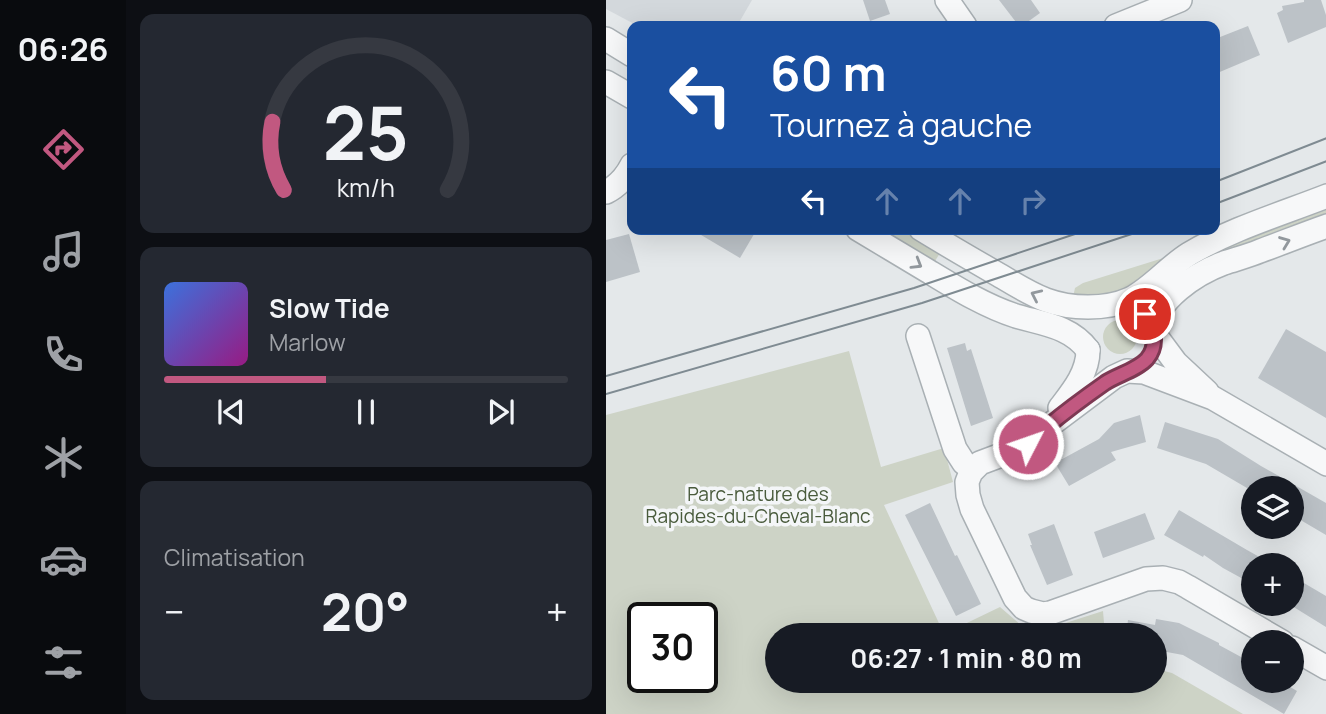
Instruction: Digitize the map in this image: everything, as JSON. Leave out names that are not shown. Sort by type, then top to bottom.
[{"type":"street","points":[[947,0],[962,21]]},
{"type":"street","points":[[1128,21],[1181,0]]},
{"type":"street","points":[[606,39],[627,52]]},
{"type":"street","points":[[606,82],[627,94]]},
{"type":"street","points":[[606,192],[627,175]]},
{"type":"street","points":[[1046,428],[1080,380],[1088,350],[1086,335],[1097,314],[1136,296],[1180,260],[1198,250],[1256,223],[1326,196]]},
{"type":"street","points":[[1261,630],[1179,582],[1163,578],[1138,581],[1050,613],[1037,613],[1024,608],[1011,591],[969,501],[967,482],[973,469],[985,460],[1025,447],[1107,382],[1147,359],[1153,346],[1156,318],[1162,307],[1193,279],[1225,263],[1326,226]]},
{"type":"street","points":[[868,235],[990,305],[1072,334],[1083,342],[1093,358],[1104,368],[1144,372],[1213,398],[1326,464]]},
{"type":"street","points":[[931,235],[992,272],[1044,299],[1091,307],[1129,306],[1141,311],[1176,363],[1213,398]]},
{"type":"street","points":[[918,336],[955,449],[964,463],[973,469]]},
{"type":"street","points":[[1304,655],[1326,668]]},
{"type":"shaded area","points":[[606,0],[752,0],[740,21],[629,21],[606,9]]},
{"type":"green space","points":[[1326,207],[1326,216],[1191,270],[1187,264],[1206,254]]},
{"type":"green space","points":[[890,235],[910,235],[940,253],[935,261]]},
{"type":"green space","points":[[1173,255],[1129,288],[1105,296],[1073,297],[1075,288],[1083,283]]},
{"type":"green space","points":[[1120,320],[1132,325],[1137,337],[1132,349],[1120,354],[1108,349],[1103,337],[1108,325]]},
{"type":"green space","name":"Parc-nature des Rapides-du-Cheval-Blanc","points":[[849,351],[881,467],[944,448],[953,482],[884,505],[939,623],[765,623],[765,693],[1167,693],[1167,672],[1243,714],[606,714],[606,415]]},
{"type":"green space","name":"Parc-nature des Rapides-du-Cheval-Blanc","points":[[1000,607],[1019,623],[967,623]]},
{"type":"green space","name":"Parc-nature des Rapides-du-Cheval-Blanc","points":[[1103,611],[1104,623],[1066,623]]},
{"type":"building","points":[[863,0],[885,0],[890,14],[870,21]]},
{"type":"building","points":[[999,0],[1031,0],[1040,13],[1029,21],[1015,21]]},
{"type":"building","points":[[1304,0],[1321,0],[1326,15],[1326,27],[1288,43],[1277,13],[1283,10],[1282,6]]},
{"type":"building","points":[[1248,26],[1260,55],[1220,72],[1220,37]]},
{"type":"building","points":[[629,235],[640,272],[606,282],[606,240]]},
{"type":"building","points":[[701,235],[753,235],[740,258]]},
{"type":"building","points":[[1286,329],[1326,352],[1326,418],[1258,378]]},
{"type":"building","points":[[965,343],[967,351],[971,349],[993,418],[971,426],[947,348]]},
{"type":"building","points":[[1140,415],[1146,442],[1111,452],[1116,460],[1069,486],[1055,463],[1099,439],[1114,423]]},
{"type":"building","points":[[1165,422],[1218,439],[1279,476],[1241,476],[1241,484],[1206,464],[1157,448]]},
{"type":"building","points":[[1304,490],[1326,503],[1326,535],[1304,522]]},
{"type":"building","points":[[930,503],[981,604],[956,616],[905,515]]},
{"type":"building","points":[[1179,510],[1252,553],[1241,553],[1241,578],[1164,535]]},
{"type":"building","points":[[1145,513],[1155,539],[1103,558],[1094,532]]},
{"type":"building","points":[[1054,524],[1073,575],[1047,585],[1028,534]]},
{"type":"building","points":[[1304,583],[1326,596],[1326,627],[1304,613]]},
{"type":"building","points":[[1156,619],[1179,623],[1241,657],[1241,689],[1183,655],[1167,652],[1167,623],[1155,623]]},
{"type":"building","points":[[1248,693],[1296,693],[1284,714]]},
{"type":"tram line","points":[[1220,180],[1327,138]]},
{"type":"tram line","points":[[1220,202],[1327,161]]},
{"type":"tram line","points":[[606,376],[914,288],[1072,235]]},
{"type":"tram line","points":[[606,394],[922,303],[1129,235]]},
{"type":"route","points":[[1028,444],[1107,382],[1147,359],[1154,336],[1145,314]]}]
